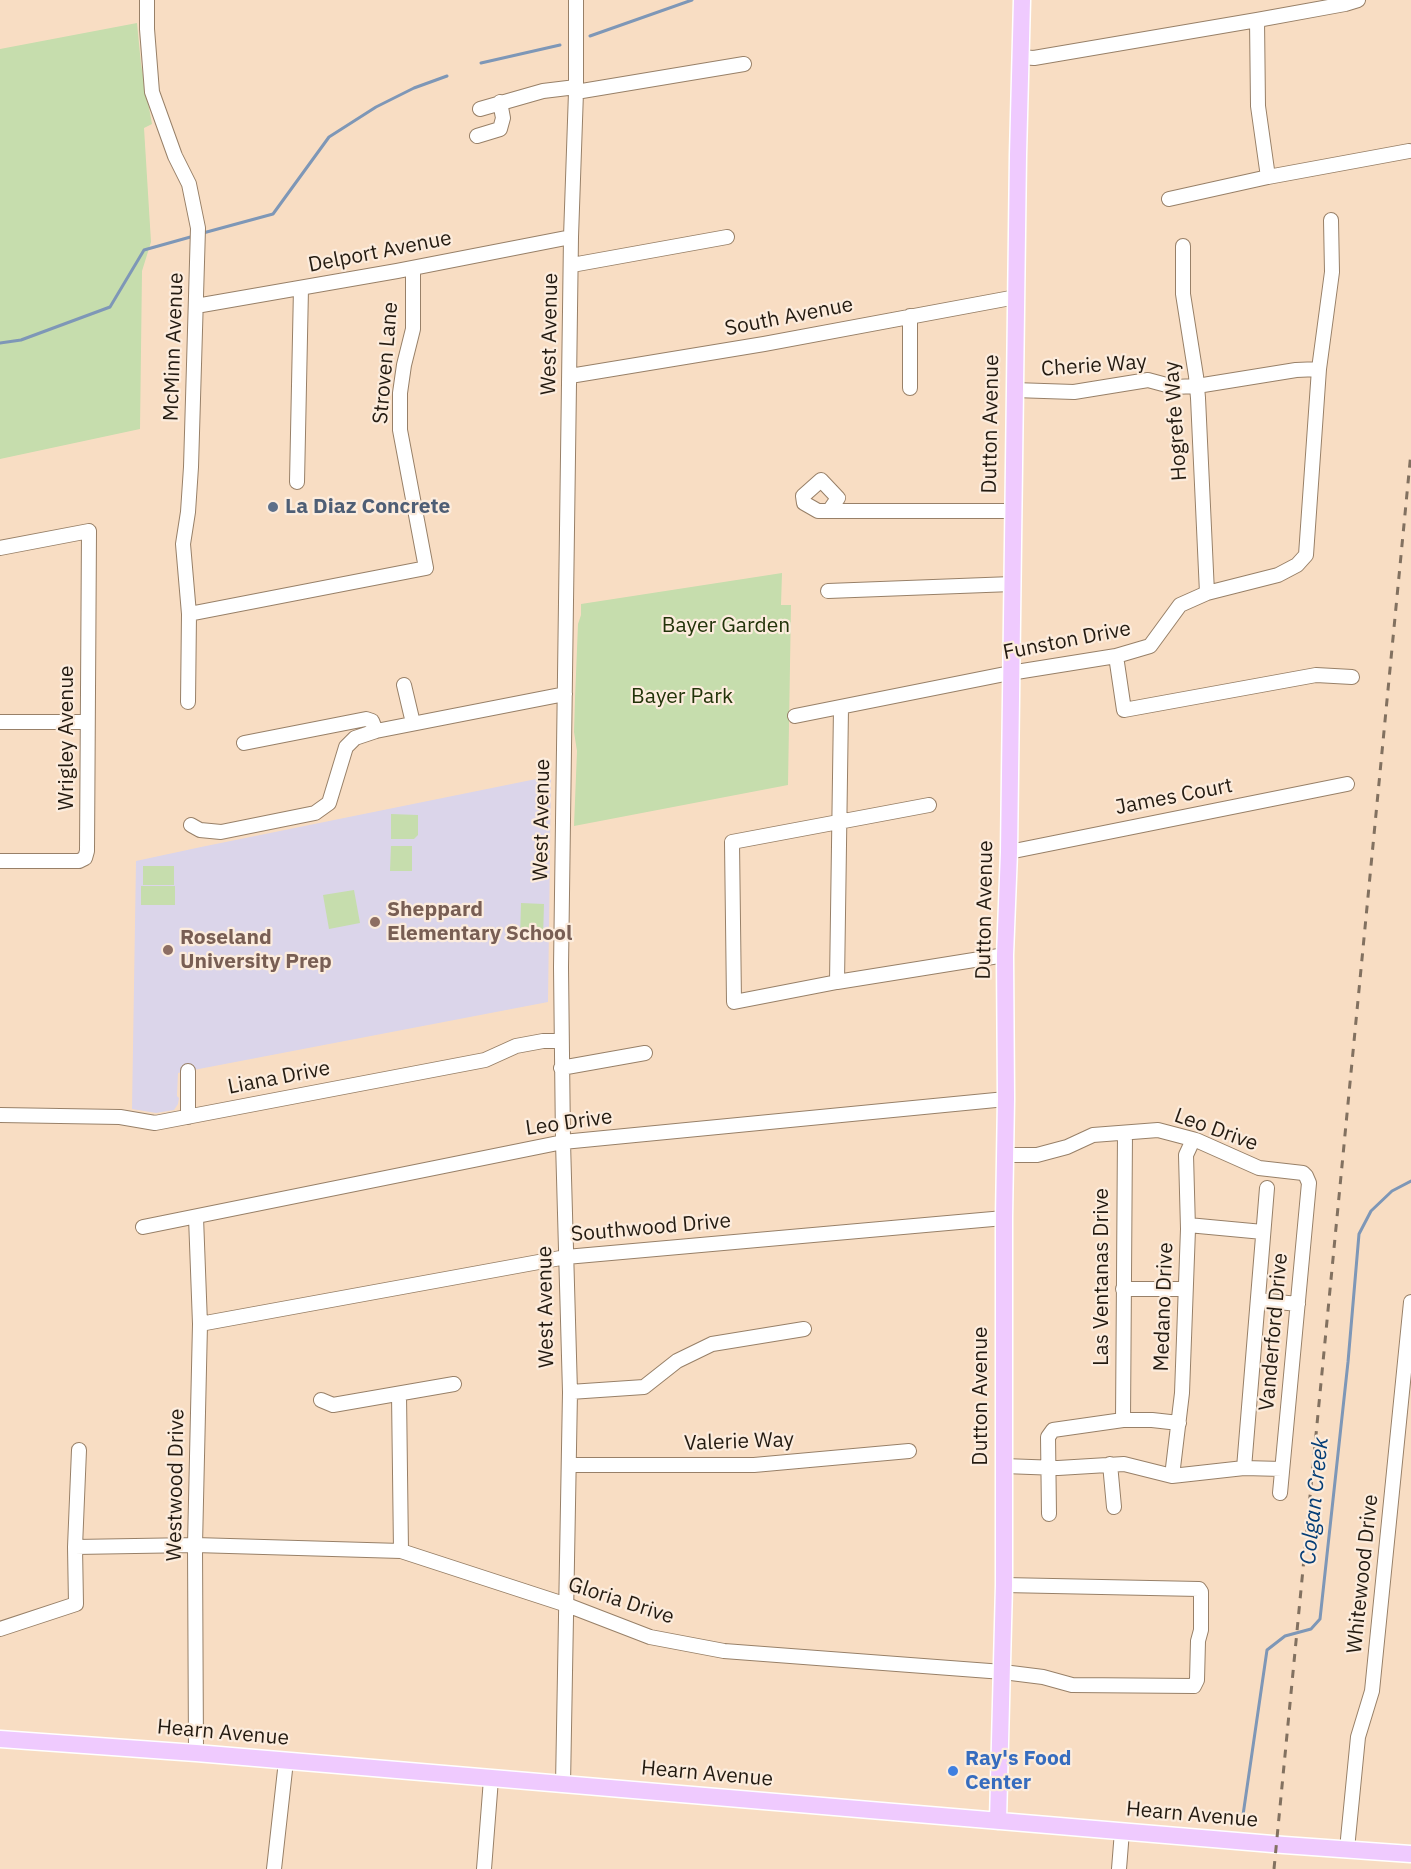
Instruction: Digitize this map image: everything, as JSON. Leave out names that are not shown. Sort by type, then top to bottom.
[{"type":"main road","name":"Dutton Avenue","points":[[998,1821],[1004,1585],[1005,955],[1009,852],[1012,511],[1022,0]]},
{"type":"main road","name":"Hearn Avenue","points":[[0,1739],[196,1753],[1411,1854]]},
{"type":"street","name":"McMinn Avenue","points":[[147,0],[152,92],[175,156],[189,184],[198,228],[191,467],[183,544],[189,614],[188,702]]},
{"type":"street","name":"West Avenue","points":[[563,1785],[570,1392],[561,1068],[562,881],[576,0]]},
{"type":"street","points":[[1020,57],[1034,58],[1257,20],[1358,0]]},
{"type":"street","points":[[1257,20],[1257,106],[1268,177]]},
{"type":"street","points":[[480,109],[543,91],[576,89],[744,64]]},
{"type":"street","points":[[477,136],[500,129],[503,118],[500,102]]},
{"type":"street","points":[[1169,199],[1268,177],[1409,152]]},
{"type":"street","name":"Funston Drive","points":[[795,716],[1010,673],[1116,656],[1150,646],[1180,605],[1207,593],[1278,575],[1297,565],[1306,555],[1319,369],[1332,272],[1331,220]]},
{"type":"street","name":"Delport Avenue","points":[[196,306],[572,237]]},
{"type":"street","points":[[572,264],[727,237]]},
{"type":"street","name":"Hogrefe Way","points":[[1183,246],[1183,294],[1197,386],[1207,593]]},
{"type":"street","name":"Stroven Lane","points":[[189,614],[426,568],[400,430],[400,393],[404,364],[413,329],[413,268]]},
{"type":"street","points":[[297,482],[301,288]]},
{"type":"street","name":"South Avenue","points":[[570,376],[741,348],[1016,297]]},
{"type":"street","points":[[910,316],[910,388]]},
{"type":"street","name":"Cherie Way","points":[[1014,390],[1074,392],[1148,380],[1174,387],[1197,386],[1296,370],[1319,369]]},
{"type":"street","points":[[829,511],[1012,511]]},
{"type":"street","name":"Wrigley Avenue","points":[[0,548],[89,531],[88,844],[85,858],[70,862],[0,861]]},
{"type":"street","points":[[828,591],[1012,584]]},
{"type":"street","points":[[1116,656],[1124,710],[1316,675],[1352,678]]},
{"type":"street","points":[[404,685],[413,723]]},
{"type":"street","points":[[191,825],[200,830],[221,832],[315,813],[329,803],[346,747],[355,738],[376,730],[566,694]]},
{"type":"street","points":[[837,982],[841,708]]},
{"type":"street","points":[[244,743],[366,719],[372,721],[376,730]]},
{"type":"street","points":[[0,722],[87,722]]},
{"type":"street","name":"James Court","points":[[1009,852],[1347,783]]},
{"type":"street","points":[[929,805],[732,842],[734,1002],[837,982],[1005,955]]},
{"type":"street","name":"Liana Drive","points":[[0,1115],[120,1117],[155,1123],[485,1060],[516,1046],[543,1041],[561,1041]]},
{"type":"street","points":[[561,1068],[645,1053]]},
{"type":"street","points":[[188,1071],[188,1117]]},
{"type":"street","name":"Leo Drive","points":[[143,1227],[563,1142],[1006,1099]]},
{"type":"street","name":"Leo Drive","points":[[1005,1155],[1037,1155],[1067,1147],[1093,1135],[1158,1130],[1193,1140],[1259,1168],[1303,1173],[1306,1176]]},
{"type":"street","name":"Las Ventanas Drive","points":[[1123,1420],[1125,1133]]},
{"type":"street","name":"Medano Drive","points":[[1172,1476],[1182,1393],[1188,1224],[1186,1155],[1193,1140]]},
{"type":"street","name":"Vanderford Drive","points":[[1280,1493],[1309,1183],[1306,1176]]},
{"type":"street","points":[[1244,1468],[1266,1188]]},
{"type":"street","name":"Westwood Drive","points":[[196,1217],[200,1324],[195,1545],[196,1753]]},
{"type":"street","name":"Southwood Drive","points":[[200,1324],[566,1257],[1004,1218]]},
{"type":"street","points":[[1188,1224],[1263,1232]]},
{"type":"street","points":[[1123,1289],[1185,1289]]},
{"type":"street","points":[[1258,1300],[1298,1304]]},
{"type":"street","name":"Whitewood Drive","points":[[1347,1849],[1358,1737],[1372,1691],[1405,1424],[1411,1302]]},
{"type":"street","points":[[570,1392],[644,1387],[677,1361],[712,1344],[804,1329]]},
{"type":"street","points":[[321,1400],[333,1405],[454,1384]]},
{"type":"street","points":[[399,1394],[400,1551]]},
{"type":"street","points":[[1049,1514],[1048,1437],[1053,1430],[1123,1420],[1179,1423]]},
{"type":"street","points":[[0,1629],[76,1604],[75,1547],[79,1450]]},
{"type":"street","name":"Valerie Way","points":[[569,1465],[754,1465],[909,1451]]},
{"type":"street","points":[[1110,1464],[1114,1507]]},
{"type":"street","points":[[1004,1466],[1128,1464],[1172,1476],[1244,1468],[1282,1469]]},
{"type":"street","name":"Gloria Drive","points":[[75,1547],[195,1545],[400,1551],[567,1605],[650,1637],[724,1651],[1003,1672],[1043,1677],[1072,1685],[1194,1686],[1197,1680],[1198,1641],[1201,1630],[1202,1592],[1199,1590],[1004,1585]]},
{"type":"street","points":[[274,1869],[286,1761]]},
{"type":"street","points":[[484,1869],[491,1779]]},
{"type":"street","points":[[1119,1869],[1122,1831]]},
{"type":"shaded area","name":"Sheppard Elementary School","points":[[551,776],[548,1002],[178,1073],[177,1096],[179,1098],[174,1110],[156,1113],[132,1109],[136,861]]},
{"type":"green space","points":[[137,23],[141,64],[152,124],[144,128],[151,242],[142,271],[140,429],[0,459],[0,49]]},
{"type":"green space","name":"Bayer Park","points":[[782,573],[781,605],[791,605],[788,785],[574,826],[577,751],[574,732],[575,699],[581,604]]},
{"type":"green space","points":[[391,814],[418,815],[418,835],[414,839],[391,839]]},
{"type":"green space","points":[[391,846],[412,846],[412,871],[390,871]]},
{"type":"green space","points":[[143,866],[174,866],[174,885],[143,885]]},
{"type":"green space","points":[[141,886],[175,886],[175,905],[141,905]]},
{"type":"green space","points":[[354,890],[360,923],[329,929],[323,895]]},
{"type":"green space","points":[[521,903],[544,904],[543,939],[520,938]]},
{"type":"waterway","points":[[590,36],[692,0]]},
{"type":"waterway","points":[[481,63],[560,45]]},
{"type":"waterway","points":[[203,233],[273,214],[329,137],[376,107],[414,88],[447,76]]},
{"type":"waterway","points":[[0,343],[21,340],[110,307],[144,250],[194,236]]},
{"type":"waterway","name":"Colgan Creek","points":[[1243,1815],[1267,1650],[1285,1636],[1311,1629],[1320,1619],[1348,1362],[1359,1234],[1371,1211],[1392,1191],[1411,1181]]},
{"type":"railway","points":[[1274,1869],[1411,452]]},
{"type":"place","name":"La Diaz Concrete","points":[[273,507]]},
{"type":"place","name":"Sheppard Elementary School","points":[[375,922]]},
{"type":"place","name":"Roseland University Prep","points":[[168,950]]},
{"type":"place","name":"Ray's Food Center","points":[[953,1771]]},
{"type":"park label","name":"Bayer Garden","points":[[726,626]]}]
